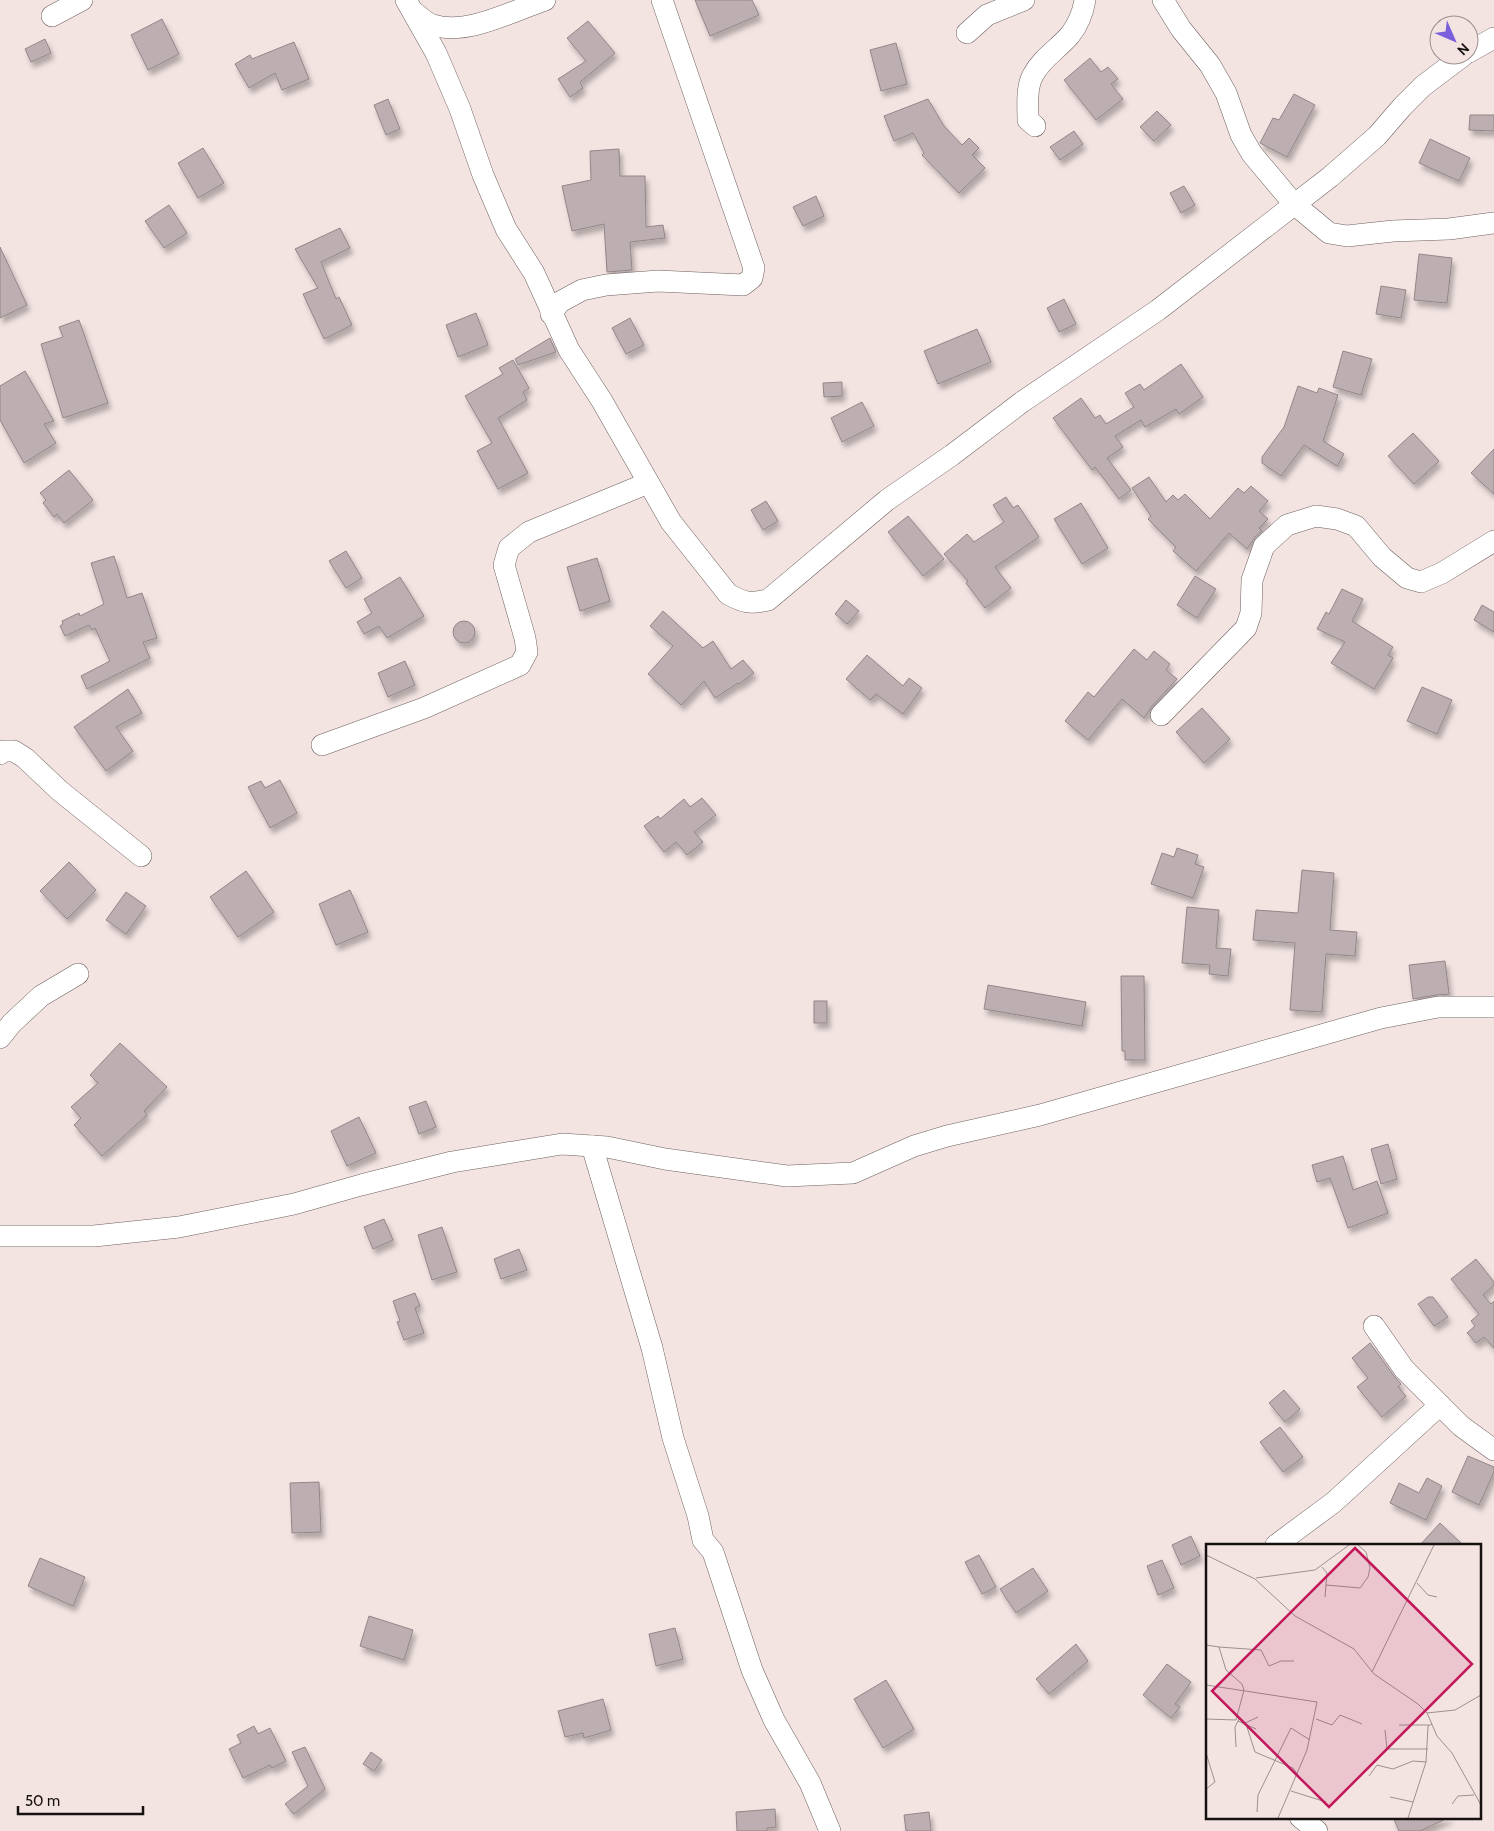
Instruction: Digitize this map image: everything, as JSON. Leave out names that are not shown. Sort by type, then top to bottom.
[{"type":"street","points":[[52,16],[82,0]]},
{"type":"street","points":[[409,5],[432,25],[455,28],[485,22],[544,0]]},
{"type":"street","points":[[551,314],[560,302],[582,290],[606,285],[658,280],[743,284],[752,278],[754,268],[662,0]]},
{"type":"street","points":[[967,33],[987,15],[1024,0]]},
{"type":"street","points":[[1035,126],[1028,120],[1027,96],[1033,76],[1044,59],[1070,35],[1079,20],[1085,0]]},
{"type":"street","points":[[1163,0],[1181,29],[1210,65],[1226,93],[1241,135],[1252,154],[1294,204],[1329,233],[1347,236],[1393,231],[1449,229],[1494,223]]},
{"type":"street","points":[[409,5],[436,53],[460,109],[483,175],[506,229],[534,273],[569,350],[602,401],[671,522],[728,594],[738,600],[751,604],[768,600],[887,500],[952,455],[1022,402],[1158,310],[1330,177],[1371,142],[1423,86],[1451,65]]},
{"type":"street","points":[[1479,46],[1494,38]]},
{"type":"street","points":[[322,745],[424,708],[520,664],[527,652],[525,638],[504,565],[509,548],[529,532],[648,483]]},
{"type":"street","points":[[1161,715],[1246,628],[1251,612],[1252,580],[1264,546],[1287,525],[1316,516],[1337,519],[1356,526],[1382,557],[1407,578],[1421,582],[1442,573],[1494,541]]},
{"type":"street","points":[[0,754],[3,751],[14,751],[26,758],[60,791],[141,856]]},
{"type":"street","points":[[0,1038],[12,1023],[41,996],[78,974]]},
{"type":"street","points":[[0,1236],[94,1236],[179,1227],[294,1204],[361,1184],[452,1162],[562,1144],[607,1147],[665,1159],[787,1176],[853,1173],[914,1146],[947,1136],[1040,1115],[1381,1018],[1438,1007],[1494,1007]]},
{"type":"street","points":[[592,1146],[652,1348],[673,1438],[698,1516],[703,1540],[713,1552],[752,1670],[774,1720],[810,1783],[830,1831]]},
{"type":"street","points":[[1374,1326],[1404,1369],[1461,1426],[1494,1450]]},
{"type":"street","points":[[1277,1544],[1334,1502],[1440,1406]]},
{"type":"street","points":[[1301,1818],[1317,1831]]},
{"type":"building","points":[[695,0],[752,0],[759,15],[710,36]]},
{"type":"building","points":[[162,19],[179,54],[148,70],[131,35]]},
{"type":"building","points":[[588,21],[615,53],[580,82],[583,88],[570,97],[558,79],[586,61],[567,38]]},
{"type":"building","points":[[45,39],[51,53],[31,62],[25,49]]},
{"type":"building","points":[[294,42],[309,79],[282,90],[275,73],[249,88],[235,64],[250,55],[252,59]]},
{"type":"building","points":[[896,43],[907,84],[881,91],[870,50]]},
{"type":"building","points":[[1090,58],[1101,72],[1108,67],[1118,79],[1111,84],[1123,99],[1096,120],[1064,80]]},
{"type":"building","points":[[1294,94],[1315,105],[1287,157],[1260,143],[1273,118],[1279,120]]},
{"type":"building","points":[[388,99],[400,129],[386,135],[374,105]]},
{"type":"building","points":[[928,99],[944,126],[962,145],[969,138],[979,148],[972,155],[985,168],[959,193],[922,155],[924,153],[913,133],[894,141],[884,116]]},
{"type":"building","points":[[1157,111],[1171,125],[1154,141],[1140,127]]},
{"type":"building","points":[[1470,115],[1494,115],[1494,131],[1469,130]]},
{"type":"building","points":[[1074,131],[1083,144],[1060,160],[1050,147]]},
{"type":"building","points":[[1430,139],[1470,158],[1459,181],[1419,163]]},
{"type":"building","points":[[203,148],[224,183],[198,198],[178,163]]},
{"type":"building","points":[[619,149],[620,176],[645,176],[646,227],[663,225],[665,238],[630,242],[632,270],[607,272],[604,224],[572,231],[562,186],[591,180],[590,151]]},
{"type":"building","points":[[1184,186],[1195,205],[1181,213],[1170,193]]},
{"type":"building","points":[[816,196],[824,216],[803,226],[793,207]]},
{"type":"building","points":[[169,205],[187,233],[164,248],[145,221]]},
{"type":"building","points":[[340,228],[350,248],[321,262],[336,299],[339,297],[352,325],[324,339],[303,294],[318,288],[295,249]]},
{"type":"building","points":[[0,247],[27,305],[0,318]]},
{"type":"building","points":[[1419,254],[1452,258],[1447,303],[1414,300]]},
{"type":"building","points":[[1381,286],[1406,290],[1401,318],[1376,314]]},
{"type":"building","points":[[1064,299],[1076,324],[1059,332],[1047,308]]},
{"type":"building","points":[[476,313],[488,345],[458,357],[446,325]]},
{"type":"building","points":[[630,318],[644,345],[626,354],[612,328]]},
{"type":"building","points":[[79,320],[108,403],[63,418],[41,344],[63,337],[59,327]]},
{"type":"building","points":[[977,329],[991,362],[938,384],[924,351]]},
{"type":"building","points":[[550,338],[556,352],[518,365],[515,359]]},
{"type":"building","points":[[1343,351],[1372,359],[1361,395],[1333,387]]},
{"type":"building","points":[[513,360],[529,388],[523,392],[527,400],[498,418],[528,473],[498,489],[477,451],[492,443],[465,396],[503,374],[499,368]]},
{"type":"building","points":[[1181,364],[1203,397],[1179,414],[1176,409],[1145,427],[1141,420],[1115,436],[1123,447],[1107,458],[1131,490],[1119,499],[1095,467],[1092,470],[1053,418],[1081,398],[1095,418],[1100,415],[1106,424],[1134,407],[1125,393],[1140,384],[1144,390]]},
{"type":"building","points":[[25,371],[54,421],[44,424],[56,443],[24,463],[0,420],[0,386]]},
{"type":"building","points":[[842,382],[842,396],[824,397],[823,383]]},
{"type":"building","points":[[1298,386],[1317,393],[1319,388],[1338,395],[1323,441],[1344,454],[1337,466],[1304,445],[1281,476],[1262,463],[1262,457],[1284,427]]},
{"type":"building","points":[[862,402],[874,426],[842,442],[831,418]]},
{"type":"building","points":[[1413,433],[1439,461],[1414,484],[1388,456]]},
{"type":"building","points":[[1494,449],[1494,494],[1471,473]]},
{"type":"building","points":[[69,470],[93,500],[64,523],[57,514],[54,517],[43,503],[46,500],[40,493]]},
{"type":"building","points":[[1149,477],[1166,502],[1173,495],[1178,500],[1185,494],[1210,519],[1238,488],[1244,493],[1251,486],[1268,501],[1259,511],[1268,519],[1259,528],[1262,531],[1255,537],[1247,549],[1229,533],[1196,571],[1173,551],[1176,547],[1148,519],[1151,516],[1132,488]]},
{"type":"building","points":[[1006,497],[1013,508],[1018,505],[1039,537],[995,567],[1011,588],[985,608],[966,583],[968,581],[944,554],[967,534],[974,542],[1004,522],[993,505]]},
{"type":"building","points":[[766,501],[778,521],[763,530],[751,510]]},
{"type":"building","points":[[1081,503],[1108,548],[1082,564],[1054,519]]},
{"type":"building","points":[[908,516],[944,559],[923,576],[888,532]]},
{"type":"building","points":[[346,551],[362,578],[346,588],[329,561]]},
{"type":"building","points":[[114,556],[127,598],[142,593],[157,638],[143,642],[150,658],[87,689],[81,676],[110,661],[95,628],[92,630],[89,625],[65,636],[60,626],[63,624],[62,621],[79,613],[80,616],[104,604],[91,563]]},
{"type":"building","points":[[597,558],[610,601],[580,611],[567,567]]},
{"type":"building","points":[[1195,576],[1216,589],[1197,618],[1177,605]]},
{"type":"building","points":[[400,577],[424,616],[387,638],[379,626],[364,634],[357,622],[372,613],[364,599]]},
{"type":"building","points":[[1342,589],[1363,599],[1352,621],[1393,647],[1388,655],[1393,658],[1374,689],[1331,663],[1345,642],[1317,629],[1326,612],[1329,614]]},
{"type":"building","points":[[846,600],[859,611],[847,624],[835,614]]},
{"type":"building","points":[[1482,605],[1494,612],[1494,632],[1474,620]]},
{"type":"building","points":[[663,611],[703,648],[713,641],[731,669],[743,660],[754,673],[715,698],[704,681],[681,705],[648,674],[673,646],[650,626]]},
{"type":"building","points":[[464,621],[472,624],[475,632],[472,640],[464,643],[456,640],[453,632],[456,624]]},
{"type":"building","points":[[1134,649],[1147,660],[1154,651],[1170,664],[1166,670],[1177,679],[1152,706],[1144,718],[1122,699],[1088,740],[1065,721],[1088,692],[1094,697]]},
{"type":"building","points":[[867,655],[903,686],[909,678],[922,688],[903,714],[876,694],[870,700],[846,679]]},
{"type":"building","points":[[405,661],[415,685],[388,697],[378,673]]},
{"type":"building","points":[[1422,687],[1452,700],[1437,734],[1407,721]]},
{"type":"building","points":[[128,689],[142,713],[116,727],[133,751],[106,771],[74,727]]},
{"type":"building","points":[[1202,708],[1230,739],[1204,763],[1176,732]]},
{"type":"building","points":[[280,780],[297,813],[270,828],[248,787],[261,781],[265,788]]},
{"type":"building","points":[[702,798],[716,815],[694,832],[703,842],[687,855],[676,842],[664,852],[644,826],[658,816],[660,819],[684,799],[690,807]]},
{"type":"building","points":[[1177,848],[1198,855],[1195,864],[1204,867],[1193,898],[1151,884],[1162,853],[1174,857]]},
{"type":"building","points":[[69,862],[96,890],[67,919],[40,891]]},
{"type":"building","points":[[1302,870],[1334,873],[1330,930],[1357,932],[1355,956],[1326,954],[1322,1012],[1290,1010],[1295,943],[1253,940],[1256,910],[1298,913]]},
{"type":"building","points":[[246,871],[274,912],[238,937],[210,897]]},
{"type":"building","points":[[350,890],[368,932],[336,945],[319,904]]},
{"type":"building","points":[[126,892],[146,906],[126,934],[106,920]]},
{"type":"building","points":[[1187,907],[1219,910],[1216,948],[1231,949],[1228,976],[1209,974],[1210,965],[1182,963]]},
{"type":"building","points":[[1445,961],[1449,994],[1413,999],[1409,965]]},
{"type":"building","points":[[1121,976],[1144,976],[1145,1060],[1125,1060],[1125,1051],[1122,1051]]},
{"type":"building","points":[[988,985],[1086,1002],[1082,1026],[984,1009]]},
{"type":"building","points":[[814,1001],[827,1001],[827,1023],[814,1023]]},
{"type":"building","points":[[120,1043],[167,1087],[144,1111],[147,1115],[102,1156],[74,1125],[81,1118],[71,1107],[98,1083],[90,1075]]},
{"type":"building","points":[[426,1101],[436,1127],[419,1134],[409,1107]]},
{"type":"building","points":[[359,1117],[376,1153],[347,1166],[331,1131]]},
{"type":"building","points":[[1388,1144],[1397,1179],[1381,1184],[1371,1149]]},
{"type":"building","points":[[1343,1156],[1353,1190],[1377,1181],[1388,1213],[1348,1228],[1330,1178],[1317,1182],[1312,1165]]},
{"type":"building","points":[[384,1219],[393,1240],[373,1249],[364,1227]]},
{"type":"building","points":[[442,1227],[457,1272],[432,1280],[418,1235]]},
{"type":"building","points":[[519,1249],[527,1270],[501,1279],[494,1259]]},
{"type":"building","points":[[1476,1259],[1494,1282],[1494,1285],[1483,1295],[1491,1304],[1494,1301],[1494,1348],[1484,1337],[1476,1343],[1467,1333],[1475,1326],[1471,1321],[1479,1314],[1451,1279]]},
{"type":"building","points":[[415,1293],[420,1306],[415,1308],[424,1333],[404,1340],[397,1322],[400,1321],[393,1301]]},
{"type":"building","points":[[1428,1297],[1433,1297],[1448,1317],[1434,1326],[1418,1304]]},
{"type":"building","points":[[1370,1343],[1401,1384],[1398,1387],[1406,1396],[1382,1417],[1357,1387],[1368,1378],[1352,1358]]},
{"type":"building","points":[[1284,1390],[1300,1409],[1285,1422],[1269,1403]]},
{"type":"building","points":[[1280,1427],[1303,1457],[1283,1472],[1260,1442]]},
{"type":"building","points":[[1468,1456],[1494,1467],[1494,1472],[1479,1505],[1452,1492]]},
{"type":"building","points":[[1427,1478],[1442,1486],[1426,1520],[1390,1503],[1399,1483],[1419,1493]]},
{"type":"building","points":[[319,1482],[321,1532],[292,1533],[290,1483]]},
{"type":"building","points":[[1440,1523],[1462,1544],[1421,1544]]},
{"type":"building","points":[[1191,1536],[1200,1556],[1181,1565],[1172,1545]]},
{"type":"building","points":[[979,1555],[996,1587],[982,1594],[965,1562]]},
{"type":"building","points":[[40,1558],[85,1577],[73,1606],[28,1586]]},
{"type":"building","points":[[1162,1560],[1174,1588],[1158,1595],[1147,1566]]},
{"type":"building","points":[[1033,1568],[1048,1591],[1016,1613],[1000,1589]]},
{"type":"building","points":[[369,1616],[413,1630],[404,1660],[360,1646]]},
{"type":"building","points":[[675,1628],[683,1659],[656,1666],[649,1634]]},
{"type":"building","points":[[1076,1644],[1088,1661],[1049,1694],[1036,1679]]},
{"type":"building","points":[[1167,1664],[1191,1682],[1175,1704],[1180,1707],[1171,1718],[1143,1695]]},
{"type":"building","points":[[886,1680],[914,1729],[883,1748],[854,1699]]},
{"type":"building","points":[[603,1699],[611,1730],[584,1738],[583,1733],[565,1737],[558,1711]]},
{"type":"building","points":[[254,1726],[258,1734],[270,1728],[286,1761],[272,1768],[270,1765],[243,1778],[229,1749],[241,1743],[237,1735]]},
{"type":"building","points":[[305,1747],[325,1789],[294,1814],[285,1804],[308,1786],[292,1752]]},
{"type":"building","points":[[371,1752],[382,1760],[374,1771],[363,1764]]},
{"type":"building","points":[[775,1809],[776,1827],[767,1828],[767,1831],[737,1831],[736,1812]]},
{"type":"building","points":[[929,1812],[931,1831],[906,1831],[904,1815]]},
{"type":"building","points":[[1393,1818],[1448,1818],[1420,1831],[1399,1831]]}]
